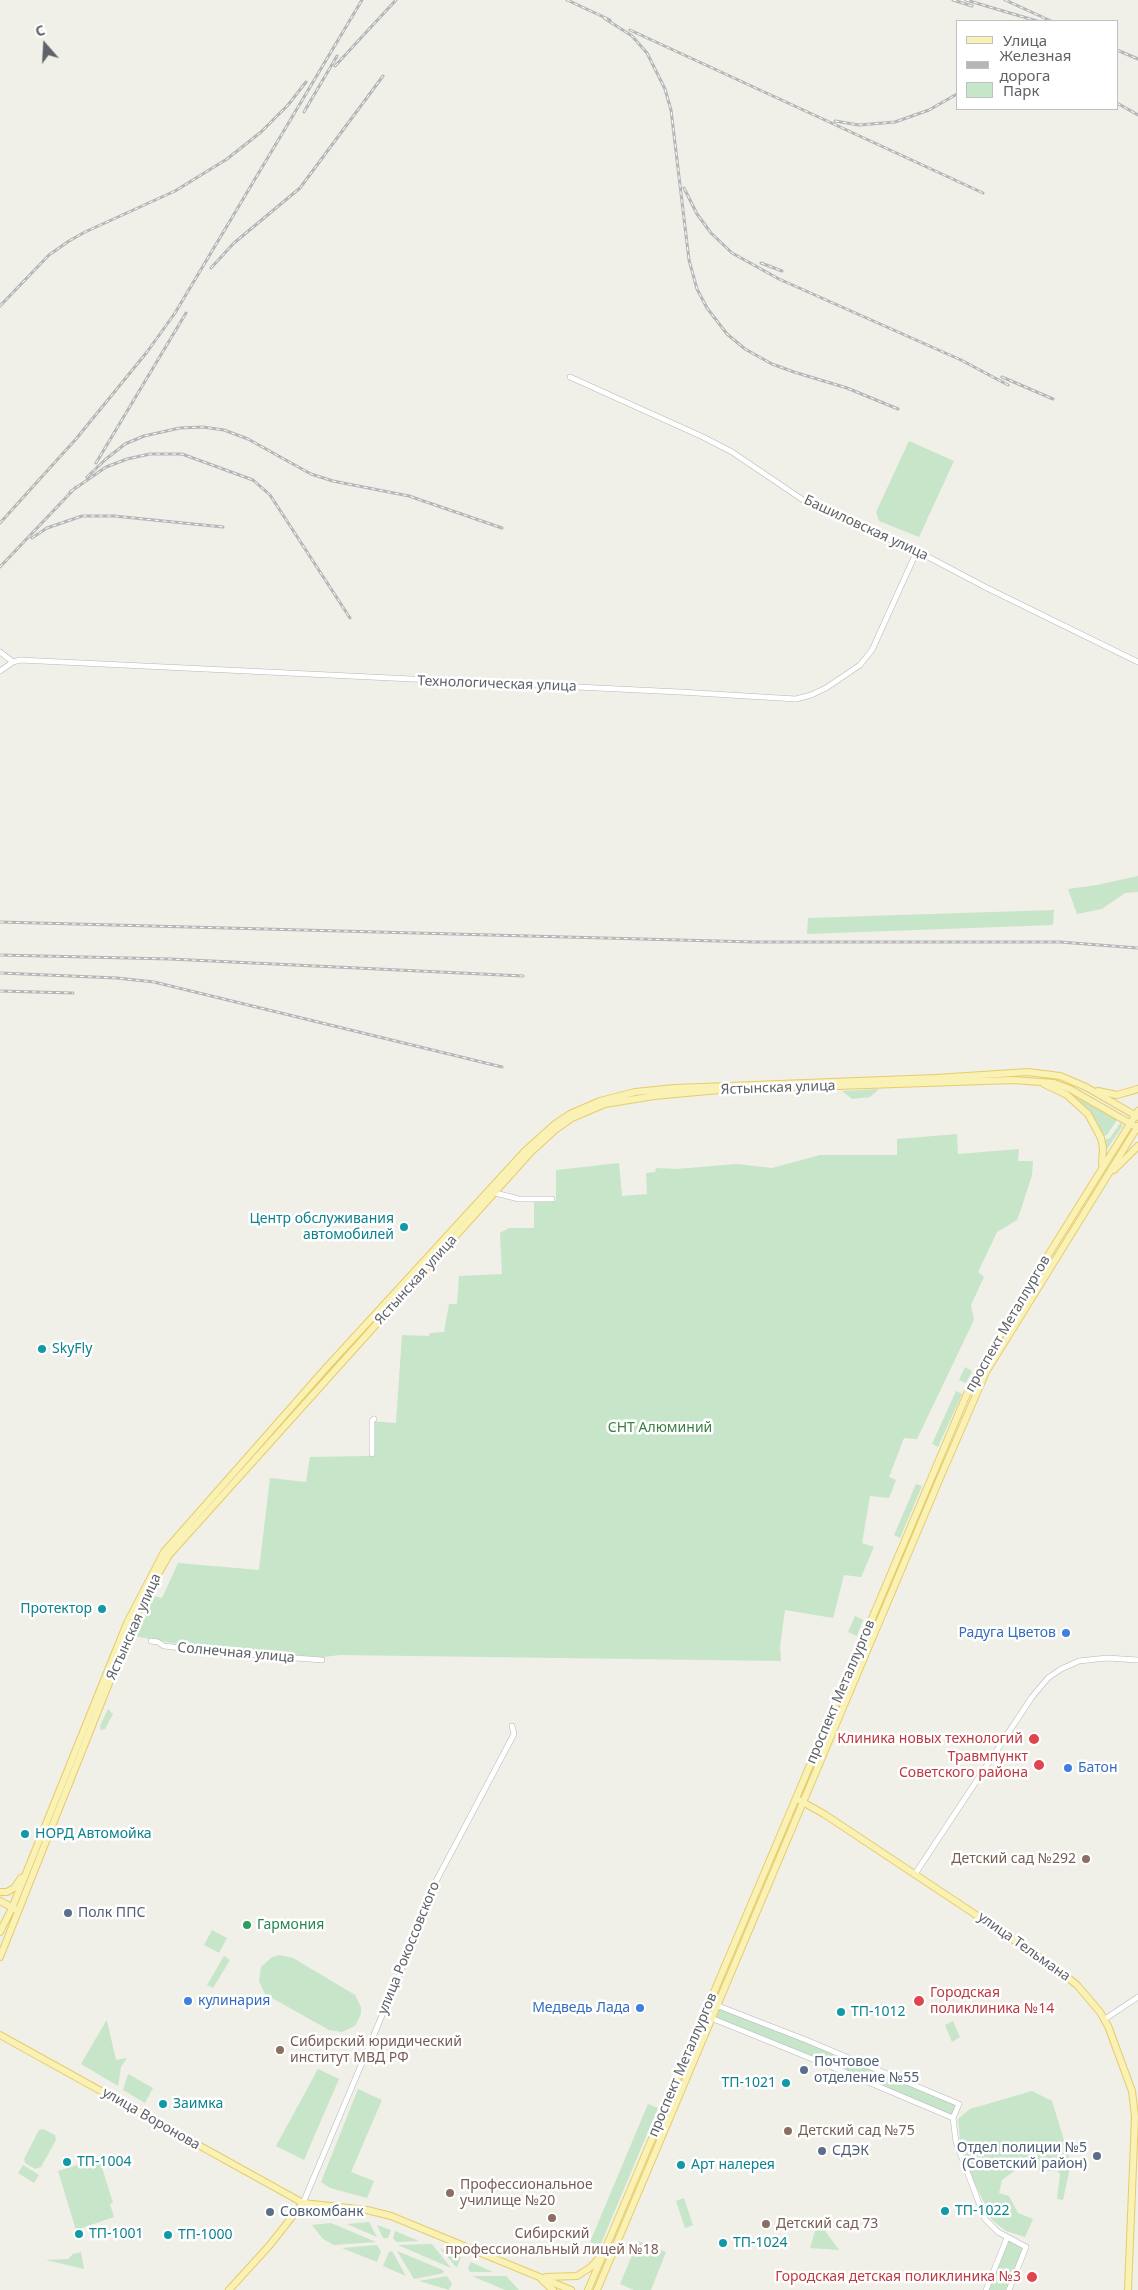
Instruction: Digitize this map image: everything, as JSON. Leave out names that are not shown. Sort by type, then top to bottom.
[{"type":"main road","name":"Ястынская улица","points":[[0,1957],[30,1862],[127,1623],[164,1552],[326,1368],[525,1151],[548,1129],[570,1114],[600,1101],[634,1092],[675,1088],[936,1078],[1028,1072],[1060,1076],[1086,1087],[1137,1115]]},
{"type":"main road","name":"Ястынская улица","points":[[0,1932],[16,1909],[131,1629],[156,1577],[169,1555],[538,1146],[567,1121],[594,1108],[621,1100],[719,1090],[1031,1080],[1054,1083],[1070,1089],[1138,1127]]},
{"type":"main road","points":[[1031,1080],[1067,1095],[1088,1114],[1100,1134],[1103,1148],[1104,1158],[1100,1172]]},
{"type":"main road","points":[[1086,1087],[1117,1095],[1138,1089]]},
{"type":"main road","name":"проспект Металлургов","points":[[588,2290],[969,1389],[985,1359],[1130,1123],[1137,1115]]},
{"type":"main road","name":"проспект Металлургов","points":[[597,2290],[716,2005],[986,1372],[1138,1127]]},
{"type":"main road","points":[[1107,1176],[1138,1146]]},
{"type":"main road","name":"улица Тельмана","points":[[796,1799],[915,1874],[1065,1974],[1077,1985],[1105,2019],[1132,2091],[1135,2117],[1128,2290]]},
{"type":"main road","points":[[0,1892],[7,1892],[14,1888],[30,1862]]},
{"type":"main road","points":[[0,1901],[16,1909]]},
{"type":"main road","points":[[709,2002],[716,2005]]},
{"type":"main road","points":[[704,2014],[711,2018]]},
{"type":"main road","name":"улица Воронова","points":[[0,2035],[303,2203],[367,2210],[391,2216],[571,2290]]},
{"type":"main road","points":[[229,2290],[269,2246],[303,2203]]},
{"type":"main road","points":[[539,2277],[577,2276],[591,2267],[605,2249]]},
{"type":"main road","points":[[539,2277],[553,2290]]},
{"type":"street","name":"Башиловская улица","points":[[570,377],[732,452],[815,508],[917,551],[982,586],[1138,662]]},
{"type":"street","name":"Технологическая улица","points":[[13,662],[20,660],[796,699],[819,692],[860,665],[872,650],[917,551]]},
{"type":"street","points":[[0,652],[13,662],[0,671]]},
{"type":"street","points":[[495,1193],[519,1199],[552,1199]]},
{"type":"street","points":[[372,1454],[372,1421],[374,1419]]},
{"type":"street","name":"Солнечная улица","points":[[151,1641],[158,1642],[164,1646],[216,1652],[322,1660]]},
{"type":"street","points":[[915,1874],[1032,1697],[1048,1678],[1061,1669],[1079,1661],[1107,1658],[1138,1660]]},
{"type":"street","name":"улица Рокоссовского","points":[[303,2203],[410,1949],[426,1908],[425,1902],[514,1734],[512,1726]]},
{"type":"street","points":[[1105,2019],[1138,1997]]},
{"type":"street","points":[[716,2005],[833,2051],[958,2104],[953,2118],[956,2142],[971,2186],[985,2218],[1007,2238],[1026,2247],[1009,2290]]},
{"type":"street","points":[[711,2018],[953,2118]]},
{"type":"street","points":[[986,2290],[1007,2238]]},
{"type":"green space","points":[[909,441],[954,461],[919,537],[879,521],[876,512]]},
{"type":"green space","points":[[1138,876],[1138,892],[1125,893],[1102,909],[1077,914],[1068,889]]},
{"type":"green space","points":[[1054,910],[1053,925],[807,934],[808,918]]},
{"type":"green space","points":[[879,1089],[870,1097],[852,1099],[842,1091]]},
{"type":"green space","points":[[1071,1094],[1117,1120],[1107,1135],[1103,1136],[1090,1113]]},
{"type":"green space","points":[[1121,1122],[1122,1127],[1107,1149],[1104,1140],[1110,1138]]},
{"type":"green space","name":"СНТ Алюминий","points":[[957,1134],[958,1154],[1019,1149],[1018,1161],[1033,1161],[1032,1175],[1022,1206],[1017,1220],[997,1232],[978,1272],[984,1277],[971,1305],[974,1320],[917,1439],[904,1438],[889,1477],[896,1480],[889,1498],[870,1496],[862,1543],[874,1547],[861,1577],[844,1575],[833,1618],[785,1610],[780,1647],[781,1661],[340,1655],[323,1657],[204,1649],[134,1636],[154,1596],[162,1598],[178,1563],[259,1570],[270,1478],[306,1482],[310,1457],[369,1456],[369,1421],[396,1423],[402,1335],[429,1336],[430,1333],[444,1332],[449,1304],[457,1304],[459,1276],[502,1274],[500,1233],[509,1228],[534,1228],[534,1201],[556,1201],[556,1170],[619,1163],[622,1196],[647,1194],[646,1173],[655,1172],[656,1168],[676,1169],[737,1164],[772,1168],[820,1155],[897,1155],[897,1139]]},
{"type":"green space","points":[[965,1367],[972,1371],[966,1383],[959,1380]]},
{"type":"green space","points":[[956,1391],[962,1394],[938,1447],[932,1444]]},
{"type":"green space","points":[[916,1484],[922,1486],[900,1538],[894,1535]]},
{"type":"green space","points":[[855,1616],[863,1620],[857,1636],[848,1632]]},
{"type":"green space","points":[[108,1709],[113,1714],[105,1729],[101,1730],[100,1726]]},
{"type":"green space","points":[[212,1930],[227,1938],[219,1953],[204,1945]]},
{"type":"green space","points":[[279,1955],[293,1958],[355,1995],[361,2007],[361,2014],[355,2026],[342,2032],[329,2030],[265,1994],[259,1981],[261,1967],[272,1957]]},
{"type":"green space","points":[[224,1956],[230,1960],[213,1988],[207,1985]]},
{"type":"green space","points":[[716,2005],[959,2104],[953,2118],[711,2018]]},
{"type":"green space","points":[[106,2021],[116,2060],[127,2058],[121,2067],[118,2086],[81,2064]]},
{"type":"green space","points":[[953,2021],[960,2037],[952,2042],[945,2025]]},
{"type":"green space","points":[[318,2069],[339,2079],[304,2160],[276,2146]]},
{"type":"green space","points":[[128,2074],[153,2088],[145,2103],[123,2090]]},
{"type":"green space","points":[[358,2089],[382,2100],[351,2172],[374,2181],[367,2198],[330,2188],[321,2182]]},
{"type":"green space","points":[[1032,2091],[1052,2101],[1071,2163],[1063,2200],[1057,2199],[1060,2174],[1057,2171],[1017,2169],[1002,2180],[999,2193],[1009,2196],[1018,2213],[1033,2219],[1025,2237],[1006,2231],[992,2220],[970,2173],[960,2140],[958,2119],[970,2109]]},
{"type":"green space","points":[[648,2104],[658,2108],[600,2246],[590,2242]]},
{"type":"green space","points":[[43,2129],[55,2135],[56,2140],[41,2167],[35,2169],[25,2163],[24,2159],[39,2130]]},
{"type":"green space","points":[[99,2158],[113,2203],[110,2204],[114,2217],[76,2230],[58,2171]]},
{"type":"green space","points":[[23,2165],[39,2175],[34,2183],[18,2173]]},
{"type":"green space","points":[[684,2198],[693,2225],[685,2228],[676,2201]]},
{"type":"green space","points":[[318,2211],[363,2215],[330,2217]]},
{"type":"green space","points":[[818,2221],[839,2250],[810,2248]]},
{"type":"green space","points":[[369,2222],[377,2237],[347,2224]]},
{"type":"green space","points":[[331,2223],[376,2242],[334,2245],[323,2239],[312,2225]]},
{"type":"green space","points":[[377,2225],[391,2230],[388,2238],[383,2238]]},
{"type":"green space","points":[[395,2231],[419,2241],[396,2242],[393,2238]]},
{"type":"green space","points":[[1007,2238],[1026,2247],[1009,2290],[986,2290]]},
{"type":"green space","points":[[638,2241],[666,2252],[651,2290],[634,2290],[620,2284]]},
{"type":"green space","points":[[432,2244],[451,2268],[398,2245]]},
{"type":"green space","points":[[377,2245],[381,2251],[377,2262],[342,2248]]},
{"type":"green space","points":[[440,2248],[461,2257],[457,2267],[456,2267]]},
{"type":"green space","points":[[392,2251],[406,2276],[383,2266],[389,2252]]},
{"type":"green space","points":[[397,2251],[443,2270],[444,2273],[414,2279]]},
{"type":"green space","points":[[81,2252],[84,2269],[46,2260],[68,2259],[73,2254]]},
{"type":"green space","points":[[471,2262],[493,2272],[470,2272],[468,2268]]},
{"type":"green space","points":[[447,2276],[452,2284],[449,2290],[419,2281]]},
{"type":"green space","points":[[472,2276],[506,2276],[519,2290],[505,2290]]},
{"type":"railway","points":[[0,523],[76,439],[147,352],[175,313],[362,0]]},
{"type":"railway","points":[[335,66],[396,0]]},
{"type":"railway","points":[[567,0],[610,20]]},
{"type":"railway","points":[[953,0],[972,6]]},
{"type":"railway","points":[[966,0],[1034,20]]},
{"type":"railway","points":[[1005,0],[1049,20]]},
{"type":"railway","points":[[604,18],[632,36],[647,53],[665,89],[671,110],[689,260],[697,289],[707,308],[727,334],[745,349],[772,364],[847,388],[898,409]]},
{"type":"railway","points":[[630,30],[983,193]]},
{"type":"railway","points":[[1118,50],[1138,59]]},
{"type":"railway","points":[[304,112],[337,56]]},
{"type":"railway","points":[[211,268],[234,243],[300,188],[383,76]]},
{"type":"railway","points":[[0,306],[49,255],[69,241],[175,191],[227,159],[261,132],[288,105],[306,82]]},
{"type":"railway","points":[[835,121],[859,125],[895,122],[929,110],[956,95]]},
{"type":"railway","points":[[1118,104],[1138,115]]},
{"type":"railway","points":[[684,188],[697,214],[711,233],[732,253],[779,279],[961,360],[1008,385]]},
{"type":"railway","points":[[761,263],[782,271]]},
{"type":"railway","points":[[96,463],[186,313]]},
{"type":"railway","points":[[1002,377],[1053,399]]},
{"type":"railway","points":[[87,477],[125,444],[144,436],[180,428],[203,427],[224,430],[248,439],[311,474],[333,481],[409,496],[502,528]]},
{"type":"railway","points":[[70,492],[106,467],[127,459],[150,454],[182,454],[253,480],[270,495],[350,618]]},
{"type":"railway","points":[[0,567],[76,487]]},
{"type":"railway","points":[[32,538],[47,528],[82,516],[114,516],[223,527]]},
{"type":"railway","points":[[0,922],[755,942],[1060,942],[1138,948]]},
{"type":"railway","points":[[0,955],[170,959],[523,976]]},
{"type":"railway","points":[[0,973],[117,978],[154,982],[502,1067]]},
{"type":"railway","points":[[0,991],[73,993]]},
{"type":"place","name":"Центр обслуживания автомобилей","points":[[404,1227]]},
{"type":"place","name":"SkyFly","points":[[42,1349]]},
{"type":"place","name":"Протектор","points":[[102,1609]]},
{"type":"place","name":"Радуга Цветов","points":[[1066,1633]]},
{"type":"place","name":"Клиника новых технологий","points":[[1034,1739]]},
{"type":"place","name":"Травмпункт Советского района","points":[[1039,1765]]},
{"type":"place","name":"Батон","points":[[1068,1768]]},
{"type":"place","name":"НОРД Автомойка","points":[[25,1834]]},
{"type":"place","name":"Детский сад №292","points":[[1086,1859]]},
{"type":"place","name":"Полк ППС","points":[[68,1913]]},
{"type":"place","name":"Гармония","points":[[247,1925]]},
{"type":"place","name":"кулинария","points":[[188,2001]]},
{"type":"place","name":"Городская поликлиника №14","points":[[919,2001]]},
{"type":"place","name":"Медведь Лада","points":[[640,2008]]},
{"type":"place","name":"ТП-1012","points":[[841,2012]]},
{"type":"place","name":"Сибирский юридический институт МВД РФ","points":[[280,2050]]},
{"type":"place","name":"Почтовое отделение №55","points":[[804,2070]]},
{"type":"place","name":"ТП-1021","points":[[786,2083]]},
{"type":"place","name":"Заимка","points":[[163,2104]]},
{"type":"place","name":"Детский сад №75","points":[[788,2131]]},
{"type":"place","name":"СДЭК","points":[[822,2151]]},
{"type":"place","name":"Отдел полиции №5 (Советский район)","points":[[1097,2156]]},
{"type":"place","name":"ТП-1004","points":[[67,2162]]},
{"type":"place","name":"Арт налерея","points":[[681,2165]]},
{"type":"place","name":"Профессиональное училище №20","points":[[450,2193]]},
{"type":"place","name":"ТП-1022","points":[[945,2211]]},
{"type":"place","name":"Совкомбанк","points":[[270,2212]]},
{"type":"place","name":"Сибирский профессиональный лицей №18","points":[[552,2218]]},
{"type":"place","name":"Детский сад 73","points":[[766,2224]]},
{"type":"place","name":"ТП-1001","points":[[79,2234]]},
{"type":"place","name":"ТП-1000","points":[[168,2235]]},
{"type":"place","name":"ТП-1024","points":[[723,2243]]},
{"type":"place","name":"Городская детская поликлиника №3","points":[[1032,2277]]}]
